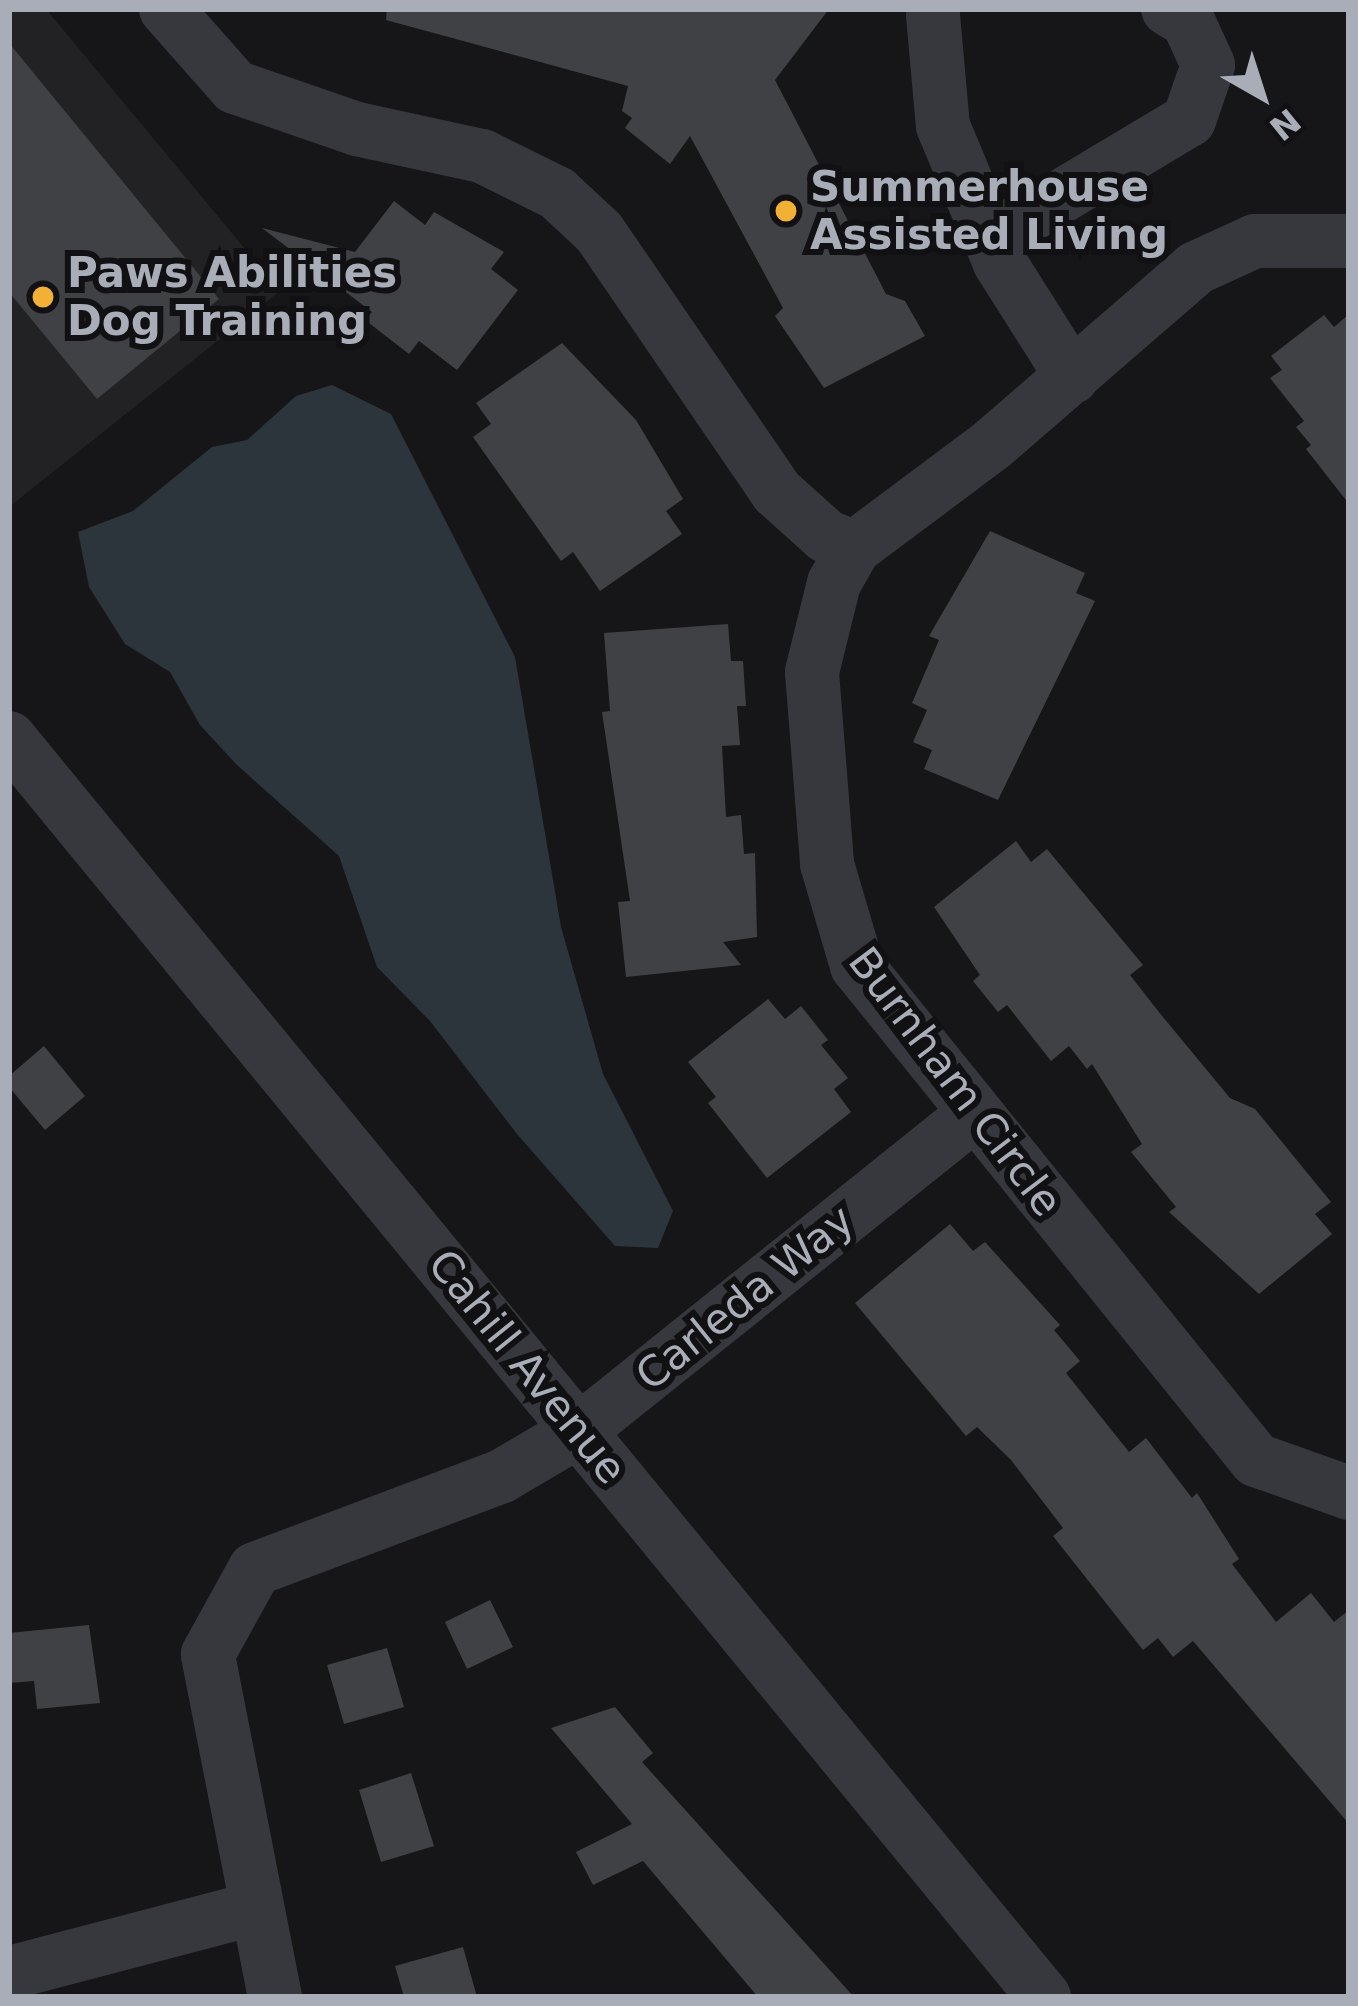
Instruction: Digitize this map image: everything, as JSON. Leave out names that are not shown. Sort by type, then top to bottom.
[{"type":"street","points":[[166,9],[235,87],[357,129],[482,156],[557,193],[599,232],[777,492],[826,536],[854,548]]},
{"type":"street","points":[[990,239],[1189,120],[1208,65],[1188,21],[1168,9]]},
{"type":"street","points":[[933,15],[943,126],[990,239],[1072,377]]},
{"type":"street","name":"Burnham Circle","points":[[1349,241],[1255,241],[1196,268],[1072,377],[854,548],[834,583],[812,672],[827,864],[857,966],[1256,1460],[1349,1492]]},
{"type":"street","name":"Cahill Avenue","points":[[9,738],[1043,1997]]},
{"type":"street","name":"Carleda Way","points":[[275,1997],[253,1909],[208,1654],[255,1569],[502,1476],[580,1430],[973,1115]]},
{"type":"street","points":[[9,1973],[253,1909]]},
{"type":"shaded area","points":[[9,9],[46,9],[280,291],[9,507]]},
{"type":"shaded area","points":[[332,385],[391,414],[515,657],[561,927],[603,1074],[673,1211],[658,1248],[615,1246],[517,1134],[430,1021],[377,967],[339,856],[237,765],[200,725],[170,672],[125,644],[89,587],[78,532],[133,511],[212,447],[247,440],[296,396]]},
{"type":"building","name":"Summerhouse Assisted Living","points":[[387,9],[829,9],[775,80],[886,294],[905,301],[925,336],[824,388],[775,316],[783,308],[690,136],[670,164],[625,128],[632,118],[622,111],[628,86],[386,20]]},
{"type":"building","points":[[9,43],[219,299],[97,399],[9,292]]},
{"type":"building","points":[[394,201],[425,225],[434,212],[504,252],[491,269],[518,290],[457,370],[419,341],[409,354],[365,320],[372,312],[262,228],[355,252]]},
{"type":"building","points":[[1349,314],[1349,504],[1306,449],[1311,445],[1296,427],[1304,421],[1270,378],[1282,370],[1271,356],[1324,315],[1334,327]]},
{"type":"building","points":[[562,343],[636,420],[683,499],[666,511],[682,534],[600,591],[573,552],[561,561],[473,437],[491,424],[476,403]]},
{"type":"building","points":[[990,531],[1085,573],[1076,593],[1095,601],[998,800],[924,769],[932,750],[913,742],[927,710],[912,703],[939,640],[929,636]]},
{"type":"building","points":[[728,624],[731,661],[743,661],[746,706],[737,706],[740,745],[722,746],[726,817],[741,815],[744,854],[755,853],[757,937],[723,942],[741,965],[626,977],[618,902],[630,901],[602,712],[610,711],[604,633]]},
{"type":"building","points":[[1016,841],[1031,862],[1047,849],[1143,965],[1130,975],[1158,1011],[1230,1098],[1255,1109],[1331,1202],[1315,1214],[1332,1234],[1259,1294],[1169,1212],[1176,1207],[1131,1152],[1142,1144],[1092,1064],[1087,1069],[1069,1046],[1051,1061],[1007,1005],[998,1012],[973,981],[980,975],[934,907]]},
{"type":"building","points":[[768,999],[785,1019],[801,1006],[828,1040],[821,1045],[848,1078],[834,1089],[851,1112],[767,1178],[708,1103],[716,1097],[688,1062]]},
{"type":"building","points":[[44,1046],[85,1096],[45,1130],[9,1087],[9,1076]]},
{"type":"building","points":[[950,1224],[973,1251],[985,1242],[1060,1325],[1054,1330],[1080,1361],[1066,1373],[1129,1452],[1146,1438],[1192,1498],[1197,1493],[1239,1559],[1232,1564],[1276,1622],[1311,1593],[1334,1622],[1349,1610],[1349,1824],[1193,1641],[1173,1657],[1158,1638],[1143,1650],[1053,1536],[1063,1528],[1011,1460],[977,1427],[966,1436],[855,1303]]},
{"type":"building","points":[[490,1600],[513,1647],[467,1669],[445,1622]]},
{"type":"building","points":[[89,1625],[100,1703],[37,1709],[34,1681],[9,1683],[9,1633]]},
{"type":"building","points":[[387,1648],[404,1707],[344,1724],[327,1665]]},
{"type":"building","points":[[615,1707],[653,1753],[642,1762],[854,1997],[758,1997],[643,1861],[593,1885],[576,1852],[632,1824],[551,1728]]},
{"type":"building","points":[[411,1773],[434,1846],[381,1862],[359,1790]]},
{"type":"building","points":[[463,1947],[477,1997],[404,1997],[395,1966]]},
{"type":"place","name":"Summerhouse Assisted Living","points":[[786,211]]},
{"type":"place","name":"Paws Abilities Dog Training","points":[[43,297]]}]
